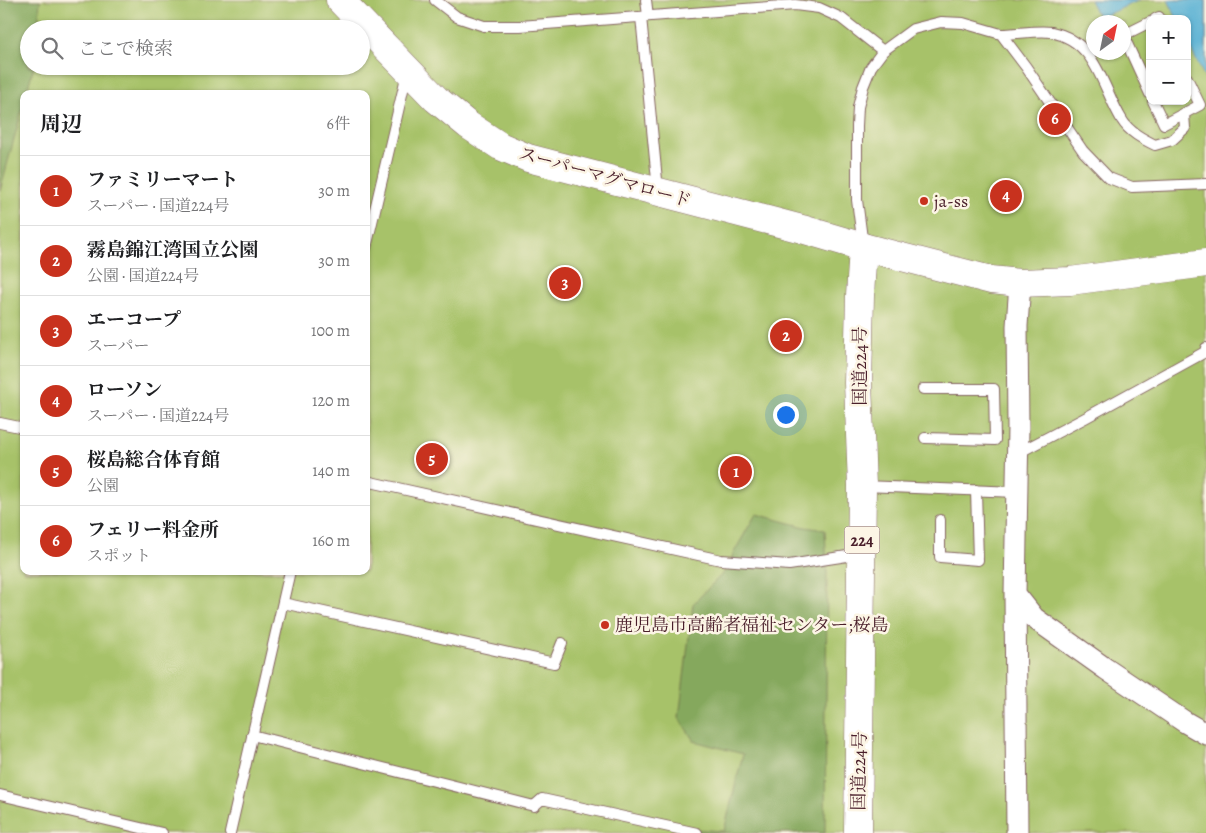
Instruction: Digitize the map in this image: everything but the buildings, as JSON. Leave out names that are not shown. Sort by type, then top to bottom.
[{"type":"main road","name":"スーパーマグマロード","points":[[340,0],[360,20]]},
{"type":"main road","name":"スーパーマグマロード","points":[[370,30],[436,99],[468,125],[500,146],[528,158],[802,229],[863,247]]},
{"type":"main road","points":[[863,247],[991,280],[1020,283],[1070,281],[1206,263]]},
{"type":"main road","name":"国道224号","points":[[858,833],[862,486],[858,382],[863,247]]},
{"type":"street","points":[[1017,833],[1017,326],[1020,283]]},
{"type":"street","points":[[1016,594],[1034,618],[1185,722],[1206,734]]},
{"type":"lane","points":[[435,0],[457,17],[484,26],[520,26],[796,5],[819,8],[840,18],[882,51]]},
{"type":"lane","points":[[646,0],[644,16],[658,192]]},
{"type":"lane","points":[[863,247],[857,200],[858,106],[871,67],[882,51],[913,29],[941,22],[963,23],[1001,34],[1050,32],[1074,40],[1091,57],[1123,121],[1139,137],[1155,145],[1172,140],[1185,128],[1184,114]]},
{"type":"lane","points":[[1131,32],[1146,24]]},
{"type":"lane","points":[[1001,34],[1026,67],[1083,151],[1109,178],[1132,188],[1206,184]]},
{"type":"lane","points":[[1131,52],[1146,85]]},
{"type":"lane","points":[[370,231],[408,69]]},
{"type":"lane","points":[[1155,105],[1164,124],[1200,106],[1191,87]]},
{"type":"lane","points":[[1018,453],[1205,352],[1206,348]]},
{"type":"lane","points":[[923,389],[994,389],[995,440],[924,438]]},
{"type":"lane","points":[[0,423],[20,427]]},
{"type":"lane","points":[[370,482],[721,560],[789,566],[861,553]]},
{"type":"lane","points":[[862,486],[1017,492]]},
{"type":"lane","points":[[940,520],[940,557],[978,560],[976,490]]},
{"type":"lane","points":[[230,833],[289,575]]},
{"type":"lane","points":[[283,603],[554,663],[562,643]]},
{"type":"lane","points":[[252,735],[534,806],[542,799],[697,833]]},
{"type":"lane","points":[[0,796],[162,833]]},
{"type":"green space","points":[[0,0],[1206,0],[1206,833],[0,833]]},
{"type":"green space","points":[[0,0],[40,0],[39,20],[20,20],[20,75],[31,75],[27,90],[20,90],[20,117],[0,191]]},
{"type":"green space","points":[[756,514],[805,527],[825,530],[827,571],[825,833],[691,833],[693,829],[724,831],[743,754],[694,741],[679,718],[693,604],[729,567],[733,554]]},
{"type":"water","points":[[1090,0],[1140,0],[1106,15],[1098,15]]},
{"type":"water","points":[[1168,0],[1206,0],[1206,80],[1191,49],[1191,15],[1175,15]]},
{"type":"place","name":"フェリー料金所","points":[[1055,119]]},
{"type":"place","name":"ローソン","points":[[1006,196]]},
{"type":"place","name":"ja-ss","points":[[924,201]]},
{"type":"place","name":"エーコープ","points":[[565,283]]},
{"type":"place","name":"霧島錦江湾国立公園","points":[[786,336]]},
{"type":"place","name":"桜島総合体育館","points":[[432,459]]},
{"type":"place","name":"ファミリーマート","points":[[736,472]]},
{"type":"place","name":"鹿児島市高齢者福祉センター;桜島","points":[[605,625]]}]
